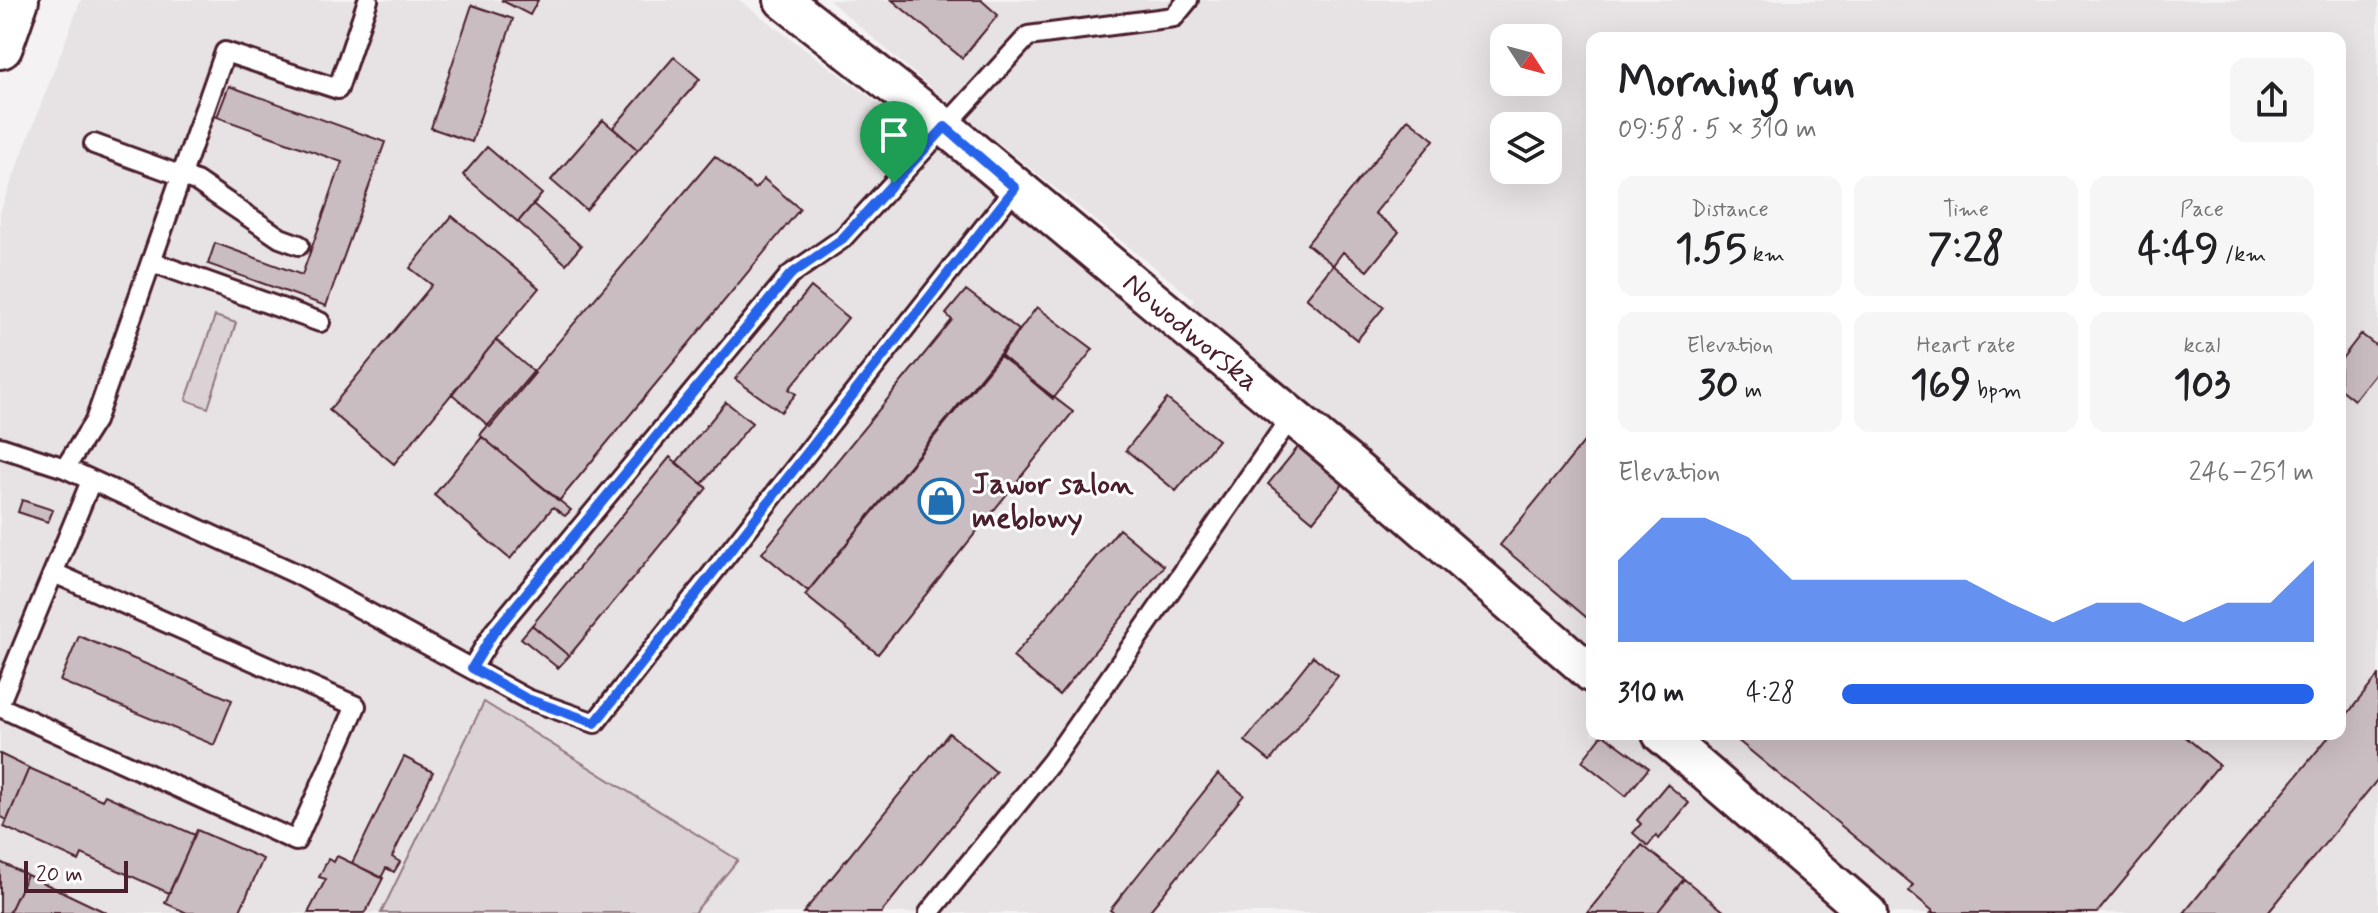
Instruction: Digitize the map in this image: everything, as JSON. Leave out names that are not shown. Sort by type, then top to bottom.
[{"type":"street","points":[[0,46],[16,0]]},
{"type":"street","name":"Nowodworska","points":[[783,0],[945,127],[1586,669]]},
{"type":"street","points":[[1668,740],[1868,913]]},
{"type":"lane","points":[[65,468],[95,421],[225,52],[338,89],[368,0]]},
{"type":"lane","points":[[472,668],[494,632],[790,275],[842,239],[1028,36],[1174,17],[1188,0]]},
{"type":"lane","points":[[94,144],[196,181],[280,238],[299,245]]},
{"type":"lane","points":[[0,447],[65,468],[297,574],[527,699],[595,723],[1015,188]]},
{"type":"lane","points":[[152,262],[320,322]]},
{"type":"lane","points":[[929,913],[1052,761],[1291,417]]},
{"type":"lane","points":[[54,573],[356,706],[296,841],[0,704],[91,481]]},
{"type":"shaded area","points":[[81,0],[739,0],[996,191],[1169,332],[1195,300],[944,99],[829,0],[2378,0],[2378,913],[694,913],[737,859],[484,703],[381,913],[0,913],[0,212]]},
{"type":"shaded area","points":[[215,316],[236,323],[208,408],[186,400]]},
{"type":"shaded area","points":[[484,702],[738,860],[694,913],[381,913]]},
{"type":"building","points":[[501,0],[538,0],[530,15]]},
{"type":"building","points":[[892,0],[981,0],[998,15],[962,58]]},
{"type":"building","points":[[472,5],[513,19],[472,142],[431,128]]},
{"type":"building","points":[[674,57],[700,79],[638,150],[613,128]]},
{"type":"building","points":[[229,86],[385,142],[326,306],[208,264],[215,243],[302,275],[342,162],[217,117]]},
{"type":"building","points":[[1408,119],[1434,140],[1375,213],[1399,232],[1367,271],[1343,252],[1333,265],[1307,244]]},
{"type":"building","points":[[603,120],[638,150],[586,210],[551,180]]},
{"type":"building","points":[[487,147],[542,194],[518,222],[463,175]]},
{"type":"building","points":[[715,156],[755,189],[764,179],[800,209],[559,501],[480,435]]},
{"type":"building","points":[[533,204],[581,246],[566,264],[518,222]]},
{"type":"building","points":[[452,216],[539,288],[394,464],[329,410],[432,285],[410,268]]},
{"type":"building","points":[[1333,265],[1384,307],[1357,340],[1306,298]]},
{"type":"building","points":[[811,287],[848,318],[789,389],[796,394],[781,412],[735,379]]},
{"type":"building","points":[[966,290],[1019,330],[808,591],[762,553],[952,320],[946,314]]},
{"type":"building","points":[[1037,307],[1093,349],[1053,399],[1001,355]]},
{"type":"building","points":[[2361,334],[2378,347],[2378,370],[2354,400],[2346,394],[2346,353]]},
{"type":"building","points":[[496,340],[535,373],[490,427],[452,394]]},
{"type":"building","name":"Jawor salon meblowy","points":[[1000,356],[1073,412],[878,654],[805,595]]},
{"type":"building","points":[[1167,399],[1218,440],[1176,491],[1126,450]]},
{"type":"building","points":[[726,402],[752,423],[702,484],[676,463]]},
{"type":"building","points":[[482,437],[571,510],[565,516],[553,507],[510,559],[434,495]]},
{"type":"building","points":[[1586,439],[1586,617],[1500,545]]},
{"type":"building","points":[[1299,446],[1344,483],[1313,521],[1268,484]]},
{"type":"building","points":[[670,457],[707,488],[569,656],[532,625]]},
{"type":"building","points":[[22,500],[53,510],[48,522],[18,512]]},
{"type":"building","points":[[1119,529],[1164,566],[1059,695],[1013,657]]},
{"type":"building","points":[[532,625],[569,656],[558,668],[521,638]]},
{"type":"building","points":[[79,636],[232,700],[214,745],[60,681]]},
{"type":"building","points":[[1313,656],[1338,676],[1270,761],[1245,741]]},
{"type":"building","points":[[2378,676],[2378,779],[2268,913],[2184,913],[2326,740],[2346,740],[2346,716]]},
{"type":"building","points":[[949,733],[996,772],[881,913],[803,913]]},
{"type":"building","points":[[1598,740],[1611,740],[1649,768],[1626,796],[1582,761]]},
{"type":"building","points":[[1737,740],[2189,740],[2219,765],[2097,913],[1931,913],[1933,911],[1909,891],[1913,885]]},
{"type":"building","points":[[0,754],[29,768],[7,820],[0,816]]},
{"type":"building","points":[[404,757],[433,772],[392,857],[400,862],[394,872],[386,868],[381,878],[352,863]]},
{"type":"building","points":[[29,768],[102,800],[105,795],[195,835],[169,893],[82,854],[79,861],[4,827]]},
{"type":"building","points":[[1218,774],[1244,795],[1148,913],[1114,913],[1110,910]]},
{"type":"building","points":[[1667,784],[1689,803],[1659,839],[1656,836],[1648,846],[1633,833],[1641,824],[1637,820]]},
{"type":"building","points":[[197,830],[263,859],[239,913],[187,913],[165,903]]},
{"type":"building","points":[[1642,845],[1684,879],[1657,913],[1587,913]]},
{"type":"building","points":[[337,856],[383,878],[368,908],[364,913],[308,913],[326,879],[319,877],[328,859],[334,862]]},
{"type":"building","points":[[0,862],[27,875],[9,913],[0,913]]},
{"type":"building","points":[[27,875],[107,913],[9,913]]},
{"type":"building","points":[[1684,879],[1726,913],[1657,913]]},
{"type":"place","name":"Jawor salon meblowy","points":[[941,501]]},
{"type":"route","points":[[945,127],[1015,188],[595,723],[527,699],[472,668],[494,632],[790,275],[842,239],[894,183],[945,127]]}]
